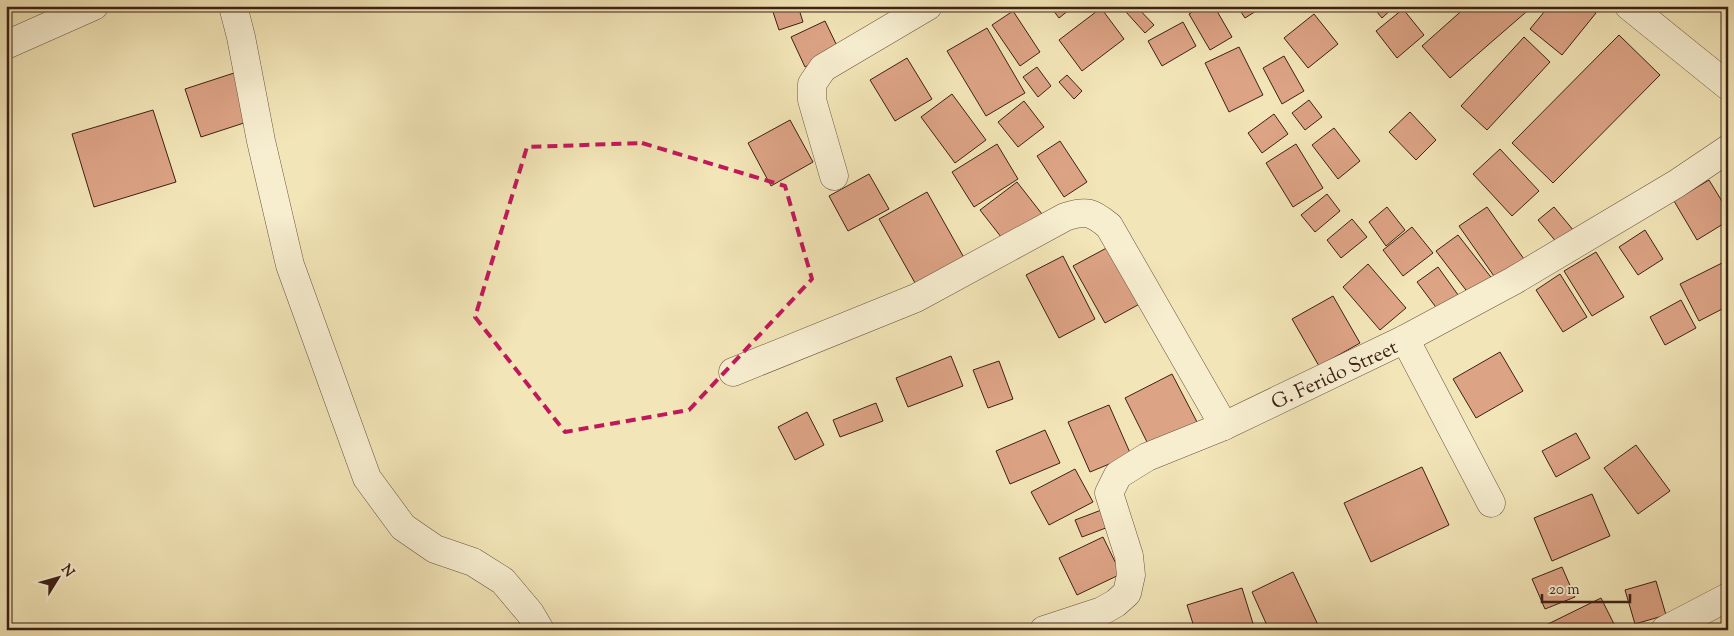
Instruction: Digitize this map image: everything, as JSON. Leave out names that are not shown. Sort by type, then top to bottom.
[{"type":"street","points":[[6,44],[94,6]]},
{"type":"street","points":[[233,6],[261,141],[290,265],[367,478],[403,527],[435,549],[473,562],[504,581],[530,613],[540,630]]},
{"type":"street","points":[[834,176],[812,100],[812,84],[823,68],[928,6]]},
{"type":"street","points":[[1629,6],[1728,86]]},
{"type":"street","name":"G. Ferido Street","points":[[1044,630],[1102,611],[1116,603],[1127,593],[1130,575],[1129,556],[1109,493],[1118,475],[1147,457],[1224,426],[1406,339],[1513,281],[1676,184],[1728,149]]},
{"type":"street","points":[[733,372],[916,298],[1065,217],[1080,212],[1094,214],[1109,226],[1224,426]]},
{"type":"street","points":[[1406,339],[1491,503]]},
{"type":"street","points":[[1665,630],[1728,597]]},
{"type":"highlighted area","points":[[642,143],[785,186],[812,279],[689,410],[565,432],[475,317],[527,147]]},
{"type":"building","points":[[771,6],[798,6],[803,22],[779,30]]},
{"type":"building","points":[[1050,6],[1074,6],[1059,18]]},
{"type":"building","points":[[1132,6],[1136,6],[1154,25],[1145,33],[1126,12]]},
{"type":"building","points":[[1202,6],[1214,6],[1232,37],[1210,50],[1189,14]]},
{"type":"building","points":[[1237,6],[1264,6],[1245,18]]},
{"type":"building","points":[[1372,6],[1395,6],[1382,18]]},
{"type":"building","points":[[1467,6],[1533,6],[1450,78],[1422,46]]},
{"type":"building","points":[[1549,6],[1588,6],[1596,13],[1562,55],[1530,29]]},
{"type":"building","points":[[1101,8],[1124,39],[1082,71],[1059,40]]},
{"type":"building","points":[[1403,9],[1424,35],[1397,58],[1376,31]]},
{"type":"building","points":[[1013,11],[1040,52],[1020,66],[992,25]]},
{"type":"building","points":[[1314,14],[1338,44],[1308,68],[1284,38]]},
{"type":"building","points":[[825,21],[839,50],[805,67],[791,37]]},
{"type":"building","points":[[1183,22],[1196,46],[1162,66],[1148,41]]},
{"type":"building","points":[[987,28],[1025,93],[986,116],[947,51]]},
{"type":"building","points":[[1619,35],[1660,75],[1553,183],[1512,143]]},
{"type":"building","points":[[1524,37],[1550,62],[1487,130],[1461,106]]},
{"type":"building","points":[[1239,47],[1263,95],[1229,112],[1205,63]]},
{"type":"building","points":[[1284,56],[1304,91],[1282,104],[1263,68]]},
{"type":"building","points":[[907,58],[932,99],[895,121],[870,80]]},
{"type":"building","points":[[1037,67],[1051,86],[1038,97],[1023,77]]},
{"type":"building","points":[[234,73],[250,121],[201,137],[185,89]]},
{"type":"building","points":[[1067,75],[1082,91],[1074,99],[1059,82]]},
{"type":"building","points":[[952,94],[986,140],[955,163],[921,117]]},
{"type":"building","points":[[1309,100],[1322,117],[1305,130],[1292,113]]},
{"type":"building","points":[[1024,101],[1044,127],[1018,147],[998,122]]},
{"type":"building","points":[[153,110],[176,182],[94,207],[72,134]]},
{"type":"building","points":[[1410,112],[1436,140],[1416,160],[1389,132]]},
{"type":"building","points":[[1274,114],[1288,134],[1262,153],[1248,133]]},
{"type":"building","points":[[790,120],[813,162],[771,186],[748,143]]},
{"type":"building","points":[[1334,128],[1360,161],[1338,179],[1312,145]]},
{"type":"building","points":[[1060,141],[1087,182],[1064,197],[1037,156]]},
{"type":"building","points":[[997,144],[1018,179],[974,207],[952,172]]},
{"type":"building","points":[[1296,144],[1323,188],[1293,207],[1266,163]]},
{"type":"building","points":[[1500,149],[1539,191],[1512,216],[1473,174]]},
{"type":"building","points":[[869,174],[889,209],[848,231],[829,196]]},
{"type":"building","points":[[1709,180],[1728,211],[1728,221],[1697,240],[1674,201]]},
{"type":"building","points":[[1017,182],[1042,214],[1005,242],[980,210]]},
{"type":"building","points":[[1728,190],[1728,203],[1722,194]]},
{"type":"building","points":[[927,192],[967,263],[919,290],[879,219]]},
{"type":"building","points":[[1327,194],[1340,211],[1315,232],[1301,215]]},
{"type":"building","points":[[1387,207],[1405,230],[1386,246],[1369,222]]},
{"type":"building","points":[[1487,207],[1524,259],[1496,279],[1459,226]]},
{"type":"building","points":[[1554,207],[1574,231],[1558,244],[1538,220]]},
{"type":"building","points":[[1352,219],[1367,237],[1341,258],[1327,240]]},
{"type":"building","points":[[1412,227],[1433,253],[1403,276],[1383,250]]},
{"type":"building","points":[[1645,230],[1663,259],[1638,275],[1619,247]]},
{"type":"building","points":[[1458,235],[1494,281],[1472,298],[1436,251]]},
{"type":"building","points":[[1114,244],[1145,301],[1105,323],[1073,266]]},
{"type":"building","points":[[1596,252],[1624,297],[1592,316],[1564,271]]},
{"type":"building","points":[[1063,256],[1095,319],[1059,338],[1026,275]]},
{"type":"building","points":[[1728,260],[1728,306],[1699,321],[1680,284]]},
{"type":"building","points":[[1368,264],[1406,308],[1380,330],[1343,287]]},
{"type":"building","points":[[1438,267],[1461,299],[1441,314],[1417,282]]},
{"type":"building","points":[[1560,274],[1587,317],[1563,332],[1536,290]]},
{"type":"building","points":[[1333,296],[1360,343],[1319,366],[1292,319]]},
{"type":"building","points":[[1681,300],[1696,328],[1665,345],[1650,317]]},
{"type":"building","points":[[1500,352],[1523,391],[1476,418],[1453,379]]},
{"type":"building","points":[[951,356],[963,386],[908,407],[896,378]]},
{"type":"building","points":[[999,361],[1013,399],[988,408],[973,370]]},
{"type":"building","points":[[1172,374],[1197,422],[1149,446],[1125,398]]},
{"type":"building","points":[[876,403],[883,421],[840,437],[833,420]]},
{"type":"building","points":[[1109,405],[1131,455],[1090,472],[1068,422]]},
{"type":"building","points":[[807,412],[824,445],[795,460],[778,427]]},
{"type":"building","points":[[1045,430],[1060,463],[1010,484],[996,451]]},
{"type":"building","points":[[1576,433],[1590,458],[1556,477],[1542,451]]},
{"type":"building","points":[[1636,445],[1670,491],[1638,514],[1604,468]]},
{"type":"building","points":[[1422,467],[1449,525],[1371,562],[1344,503]]},
{"type":"building","points":[[1075,469],[1093,502],[1049,525],[1031,492]]},
{"type":"building","points":[[1592,494],[1610,536],[1552,561],[1534,518]]},
{"type":"building","points":[[1104,509],[1111,526],[1082,537],[1075,520]]},
{"type":"building","points":[[1103,537],[1121,574],[1077,595],[1059,558]]},
{"type":"building","points":[[1562,567],[1575,597],[1545,609],[1532,579]]},
{"type":"building","points":[[1293,572],[1319,627],[1313,630],[1269,630],[1252,592]]},
{"type":"building","points":[[1656,581],[1666,615],[1635,624],[1625,590]]},
{"type":"building","points":[[1242,588],[1255,630],[1195,630],[1187,605]]},
{"type":"building","points":[[1601,598],[1617,630],[1548,630],[1546,625]]},
{"type":"building","points":[[1183,625],[1185,630],[1173,630]]}]
